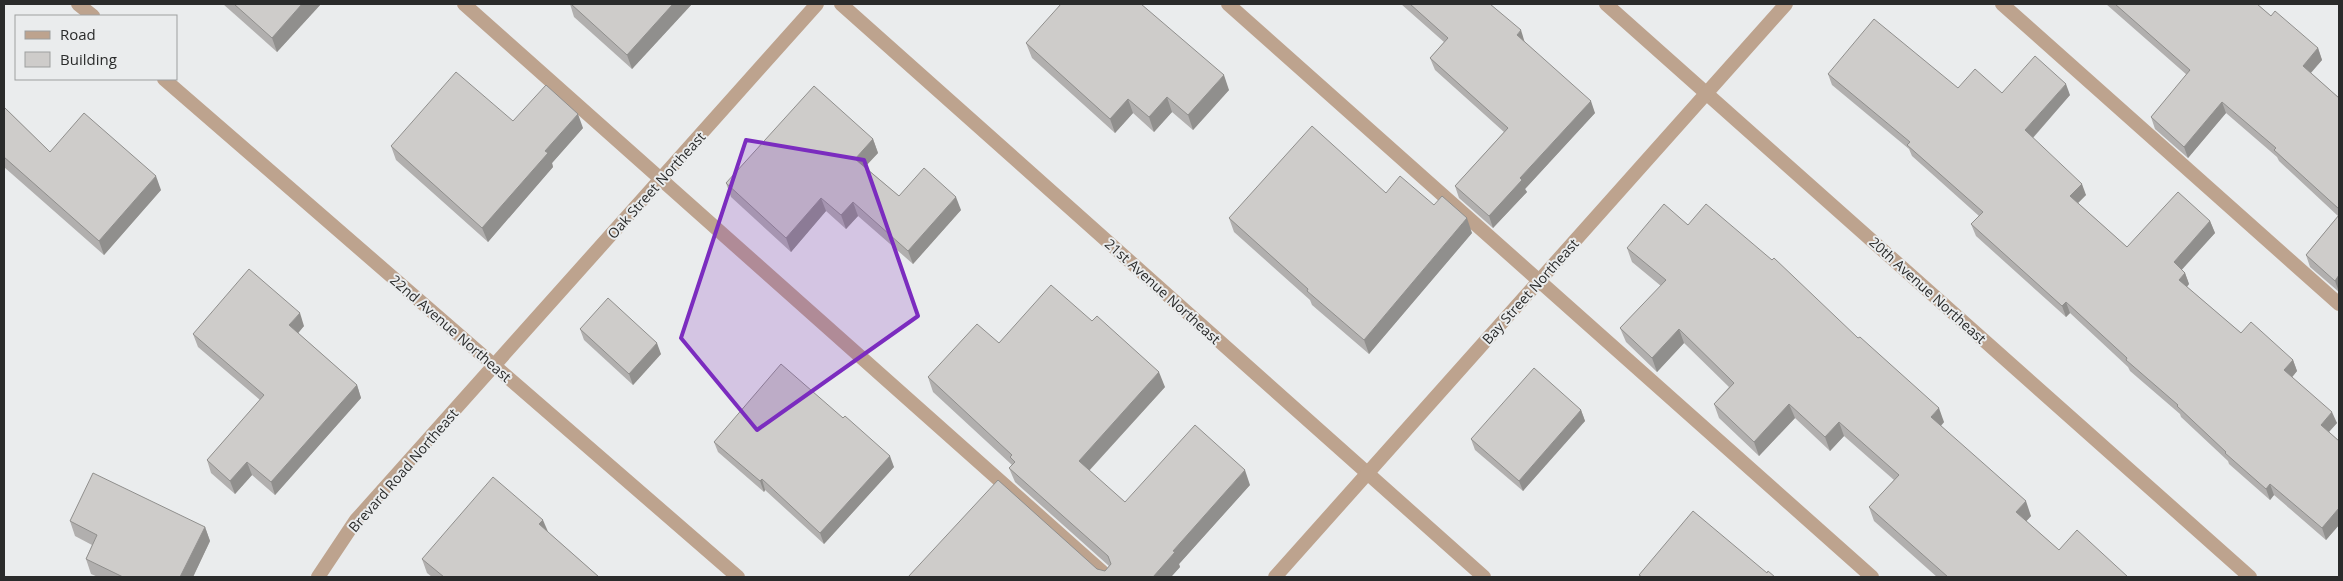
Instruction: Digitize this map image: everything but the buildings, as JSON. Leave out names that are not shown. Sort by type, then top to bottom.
[{"type":"street","points":[[78,4],[92,15]]},
{"type":"street","points":[[464,4],[1108,577]]},
{"type":"street","name":"Oak Street Northeast","points":[[494,366],[817,4]]},
{"type":"street","name":"21st Avenue Northeast","points":[[841,4],[1484,577]]},
{"type":"street","points":[[1228,4],[1872,577]]},
{"type":"street","name":"20th Avenue Northeast","points":[[1606,4],[2250,577]]},
{"type":"street","name":"Bay Street Northeast","points":[[1275,577],[1786,4]]},
{"type":"street","points":[[2002,4],[2339,304]]},
{"type":"street","name":"22nd Avenue Northeast","points":[[165,80],[738,577]]},
{"type":"street","name":"Brevard Road Northeast","points":[[318,577],[356,520],[494,366]]},
{"type":"highlighted area","points":[[746,140],[864,160],[918,316],[757,430],[681,338]]}]
